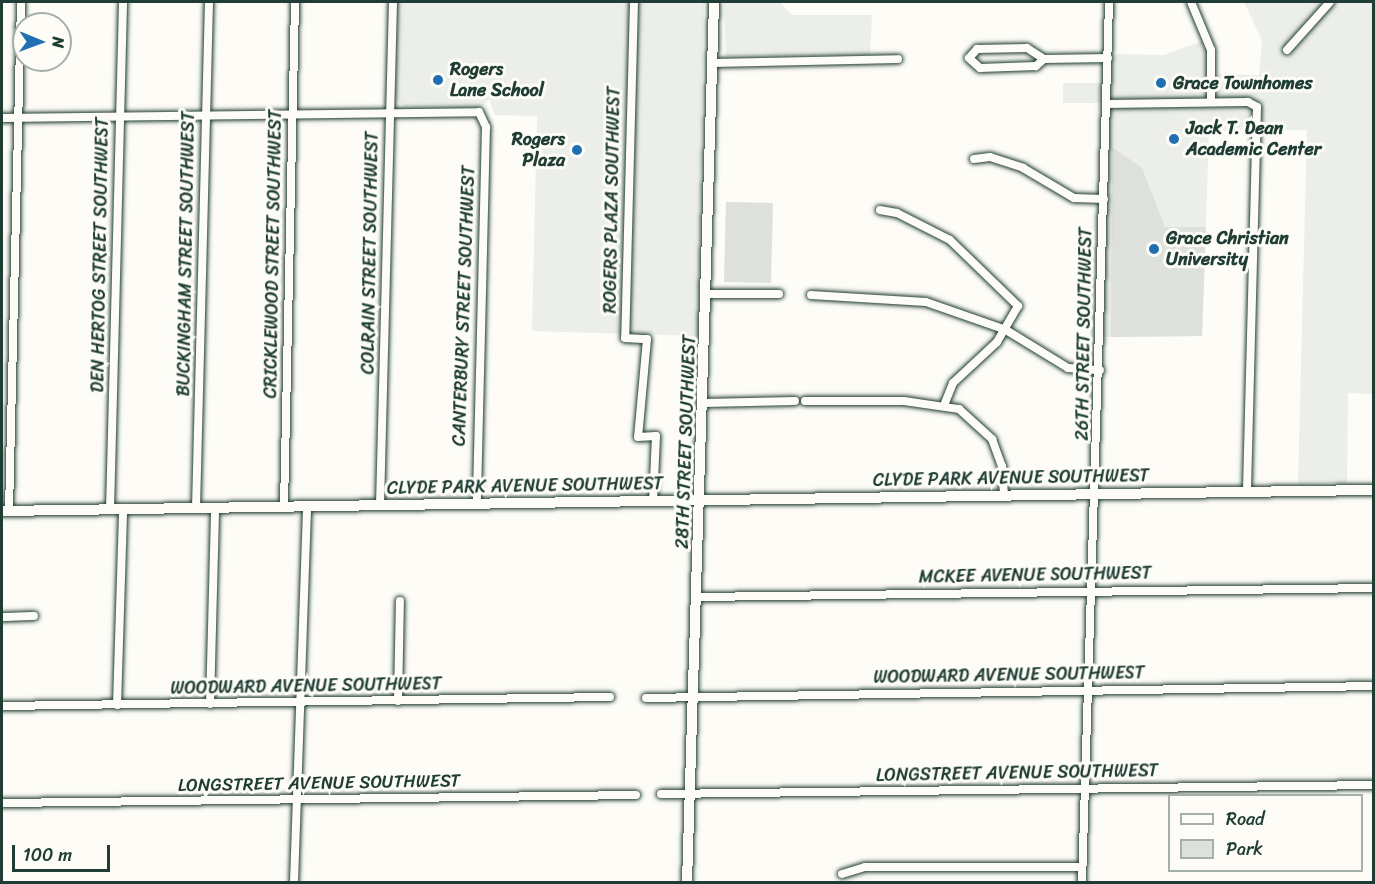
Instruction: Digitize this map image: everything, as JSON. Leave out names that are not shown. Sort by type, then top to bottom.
[{"type":"main road","name":"28TH STREET SOUTHWEST","points":[[687,882],[702,500],[714,2]]},
{"type":"main road","name":"CLYDE PARK AVENUE SOUTHWEST","points":[[5,511],[1374,490]]},
{"type":"street","points":[[5,511],[21,2]]},
{"type":"street","name":"DEN HERTOG STREET SOUTHWEST","points":[[110,510],[123,2]]},
{"type":"street","name":"BUCKINGHAM STREET SOUTHWEST","points":[[196,508],[209,2]]},
{"type":"street","name":"CRICKLEWOOD STREET SOUTHWEST","points":[[284,507],[295,2]]},
{"type":"street","name":"COLRAIN STREET SOUTHWEST","points":[[380,505],[393,2]]},
{"type":"street","name":"ROGERS PLAZA SOUTHWEST","points":[[634,2],[625,338],[647,339],[638,437],[656,436],[653,501]]},
{"type":"street","name":"26TH STREET SOUTHWEST","points":[[1082,882],[1098,493],[1109,2]]},
{"type":"street","points":[[1191,2],[1211,50],[1211,102]]},
{"type":"street","points":[[1287,50],[1330,2]]},
{"type":"street","points":[[1044,59],[1036,66],[980,68],[969,58],[977,49],[1028,48],[1044,59],[1108,58]]},
{"type":"street","points":[[713,63],[898,59]]},
{"type":"street","points":[[1107,104],[1211,102],[1255,104],[1247,491]]},
{"type":"street","points":[[2,118],[390,111]]},
{"type":"street","name":"CANTERBURY STREET SOUTHWEST","points":[[390,111],[479,112],[486,128],[477,504]]},
{"type":"street","points":[[974,159],[1002,160],[1074,198],[1104,199]]},
{"type":"street","points":[[880,210],[939,233],[985,268],[1018,306],[1006,330],[959,376],[945,403]]},
{"type":"street","points":[[706,294],[779,294]]},
{"type":"street","points":[[811,295],[926,302],[1006,330],[1068,368],[1100,370]]},
{"type":"street","points":[[704,403],[795,401]]},
{"type":"street","points":[[805,401],[945,403],[979,423],[992,439],[1002,466],[1004,495]]},
{"type":"street","points":[[294,882],[307,506]]},
{"type":"street","points":[[210,704],[215,508]]},
{"type":"street","points":[[117,705],[123,509]]},
{"type":"street","name":"MCKEE AVENUE SOUTHWEST","points":[[698,597],[1374,588]]},
{"type":"street","points":[[398,701],[400,601]]},
{"type":"street","points":[[2,616],[34,616]]},
{"type":"street","name":"WOODWARD AVENUE SOUTHWEST","points":[[646,698],[695,695],[1374,686]]},
{"type":"street","name":"WOODWARD AVENUE SOUTHWEST","points":[[2,706],[610,697]]},
{"type":"street","name":"LONGSTREET AVENUE SOUTHWEST","points":[[661,794],[1374,785]]},
{"type":"street","name":"LONGSTREET AVENUE SOUTHWEST","points":[[2,803],[636,795]]},
{"type":"street","points":[[842,874],[864,867],[1082,867]]},
{"type":"shaded area","points":[[398,2],[704,2],[698,336],[532,331],[537,116],[495,115],[489,99],[481,108],[405,107],[395,98]]},
{"type":"shaded area","points":[[724,2],[780,2],[792,15],[872,15],[870,55],[726,56]]},
{"type":"shaded area","name":"Grace Christian University","points":[[1244,2],[1373,2],[1373,394],[1348,393],[1347,483],[1298,484],[1307,130],[1209,131],[1202,336],[1101,337],[1106,103],[1063,103],[1063,83],[1107,83],[1108,54],[1164,55],[1208,39],[1212,74],[1259,75],[1262,40]]},
{"type":"green space","points":[[1112,147],[1142,168],[1165,227],[1206,227],[1202,336],[1111,337]]},
{"type":"green space","points":[[726,202],[773,203],[771,283],[724,282]]},
{"type":"place","name":"Rogers Lane School","points":[[438,80]]},
{"type":"place","name":"Grace Townhomes","points":[[1161,83]]},
{"type":"place","name":"Jack T. Dean Academic Center","points":[[1174,139]]},
{"type":"place","name":"Rogers Plaza","points":[[577,150]]},
{"type":"place","name":"Grace Christian University","points":[[1154,249]]}]
